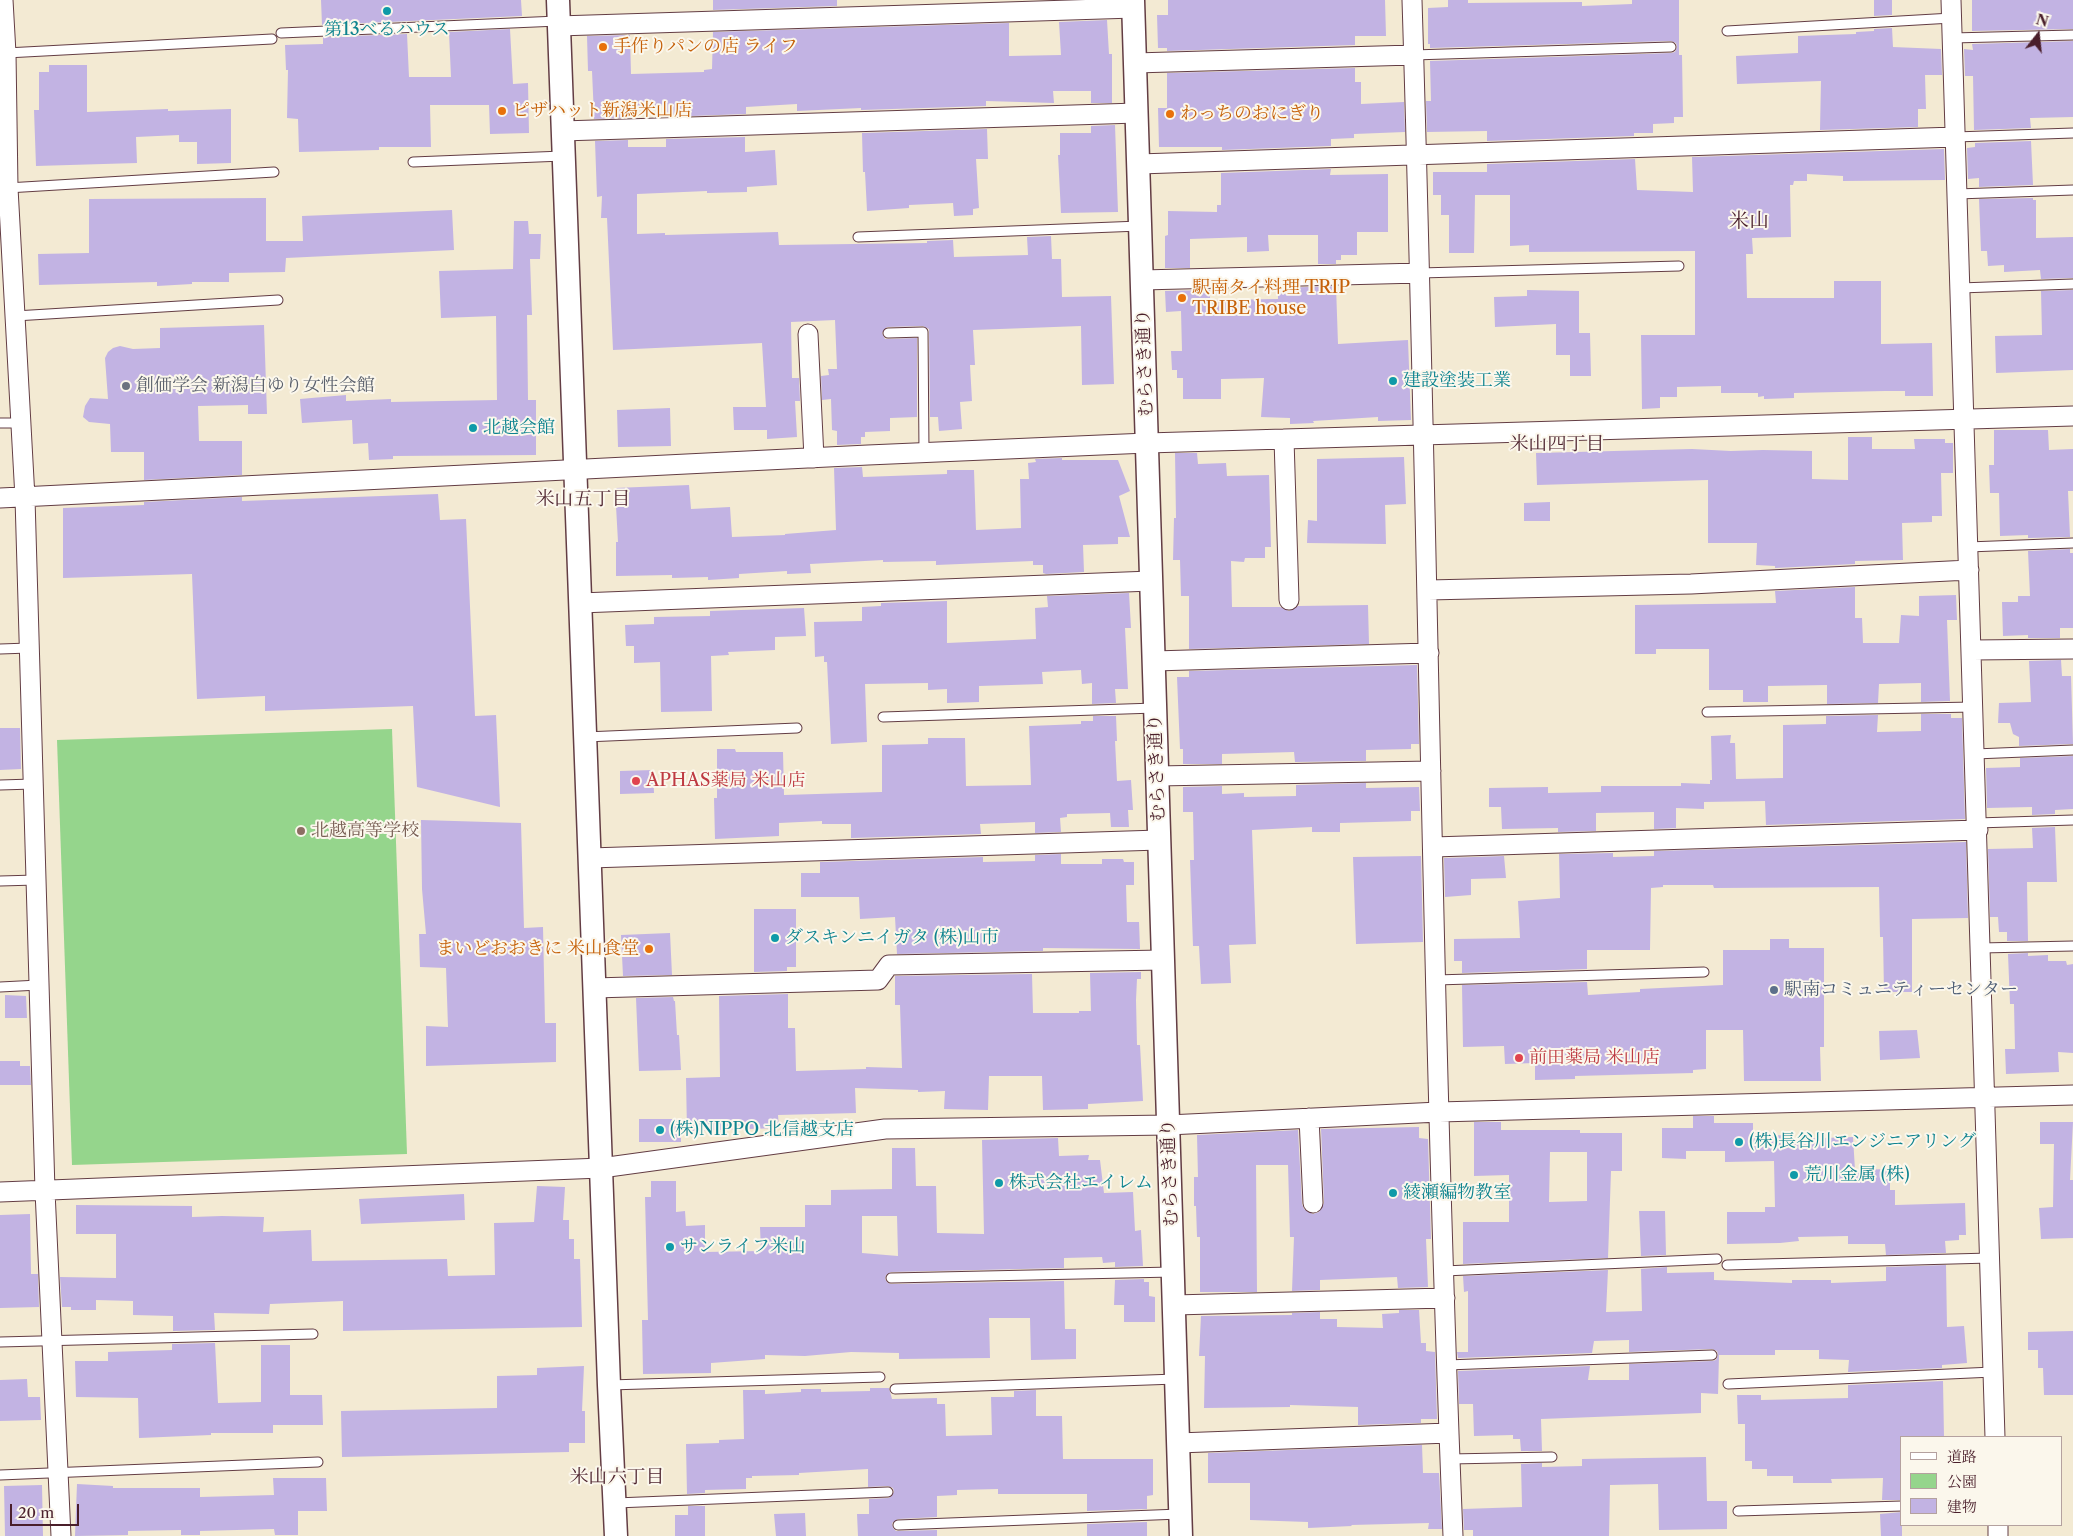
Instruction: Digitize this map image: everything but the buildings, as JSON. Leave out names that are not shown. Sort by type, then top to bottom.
[{"type":"street","points":[[3,0],[4,188],[25,498],[46,1191],[61,1536]]},
{"type":"street","points":[[1412,0],[1428,590],[1439,1112],[1453,1536]]},
{"type":"street","points":[[616,1536],[558,16],[1134,4]]},
{"type":"street","name":"むらさき通り","points":[[1134,4],[1180,1525]]},
{"type":"street","points":[[1952,9],[1995,1436]]},
{"type":"street","points":[[1135,63],[1414,55]]},
{"type":"street","points":[[562,132],[1137,113]]},
{"type":"street","points":[[1138,164],[1955,137]]},
{"type":"street","points":[[1142,280],[1420,272]]},
{"type":"street","points":[[808,334],[814,458]]},
{"type":"street","points":[[0,498],[924,452],[1147,443],[2073,416]]},
{"type":"street","points":[[1284,439],[1289,600]]},
{"type":"street","points":[[1428,590],[1691,584],[1969,570]]},
{"type":"street","points":[[580,603],[1151,582]]},
{"type":"street","points":[[1972,650],[2073,649]]},
{"type":"street","points":[[1154,662],[1429,653]]},
{"type":"street","points":[[1158,776],[1431,771]]},
{"type":"street","points":[[1433,847],[1977,827]]},
{"type":"street","points":[[590,858],[1159,840]]},
{"type":"street","points":[[594,988],[878,980],[889,965],[1163,960]]},
{"type":"street","points":[[0,1192],[601,1168],[885,1129],[1168,1125],[1439,1112],[2073,1095]]},
{"type":"street","points":[[1309,1118],[1312,1203]]},
{"type":"street","points":[[1174,1306],[1445,1298]]},
{"type":"street","points":[[1178,1443],[1449,1433]]},
{"type":"lane","points":[[1727,31],[1952,9]]},
{"type":"lane","points":[[281,33],[558,16]]},
{"type":"lane","points":[[1952,38],[2073,35]]},
{"type":"lane","points":[[4,58],[272,39]]},
{"type":"lane","points":[[1414,55],[1670,47]]},
{"type":"lane","points":[[1955,137],[2073,133]]},
{"type":"lane","points":[[413,162],[563,156]]},
{"type":"lane","points":[[4,188],[274,172]]},
{"type":"lane","points":[[1957,194],[2073,190]]},
{"type":"lane","points":[[858,237],[1140,226]]},
{"type":"lane","points":[[1420,272],[1680,266]]},
{"type":"lane","points":[[1960,288],[2073,284]]},
{"type":"lane","points":[[12,308],[278,300]]},
{"type":"lane","points":[[888,333],[923,332],[924,452]]},
{"type":"lane","points":[[0,423],[21,422]]},
{"type":"lane","points":[[1968,547],[2073,543]]},
{"type":"lane","points":[[0,649],[29,648]]},
{"type":"lane","points":[[1706,712],[1974,706]]},
{"type":"lane","points":[[884,718],[1155,708]]},
{"type":"lane","points":[[585,738],[796,728]]},
{"type":"lane","points":[[1975,754],[2073,750]]},
{"type":"lane","points":[[0,785],[33,784]]},
{"type":"lane","points":[[1977,827],[2073,820]]},
{"type":"lane","points":[[0,882],[36,880]]},
{"type":"lane","points":[[1981,948],[2073,946]]},
{"type":"lane","points":[[1436,980],[1704,972]]},
{"type":"lane","points":[[0,987],[39,985]]},
{"type":"lane","points":[[1727,1265],[1990,1258]]},
{"type":"lane","points":[[1444,1271],[1717,1259]]},
{"type":"lane","points":[[891,1278],[1173,1272]]},
{"type":"lane","points":[[0,1342],[313,1334]]},
{"type":"lane","points":[[1447,1365],[1712,1355]]},
{"type":"lane","points":[[1728,1384],[1993,1372]]},
{"type":"lane","points":[[609,1385],[880,1377]]},
{"type":"lane","points":[[895,1389],[1176,1378]]},
{"type":"lane","points":[[1450,1459],[1552,1457]]},
{"type":"lane","points":[[0,1475],[318,1462]]},
{"type":"lane","points":[[616,1503],[888,1492]]},
{"type":"lane","points":[[1738,1511],[1900,1506]]},
{"type":"lane","points":[[898,1525],[1180,1525]]},
{"type":"green space","points":[[392,729],[407,1154],[72,1165],[57,740]]},
{"type":"place","name":"第13べるハウス","points":[[387,11]]},
{"type":"place","name":"手作りパンの店 ライフ","points":[[603,47]]},
{"type":"place","name":"ピザハット新潟米山店","points":[[502,111]]},
{"type":"place","name":"わっちのおにぎり","points":[[1170,114]]},
{"type":"place","name":"駅南タイ料理 TRIP TRIBE house","points":[[1182,298]]},
{"type":"place","name":"建設塗装工業","points":[[1393,381]]},
{"type":"place","name":"創価学会 新潟白ゆり女性会館","points":[[126,386]]},
{"type":"place","name":"北越会館","points":[[473,428]]},
{"type":"place","name":"APHAS薬局 米山店","points":[[636,781]]},
{"type":"place","name":"北越高等学校","points":[[301,831]]},
{"type":"place","name":"ダスキンニイガタ (株)山市","points":[[775,938]]},
{"type":"place","name":"まいどおおきに 米山食堂","points":[[649,949]]},
{"type":"place","name":"駅南コミュニティーセンター","points":[[1774,990]]},
{"type":"place","name":"前田薬局 米山店","points":[[1519,1058]]},
{"type":"place","name":"(株)NIPPO 北信越支店","points":[[660,1130]]},
{"type":"place","name":"(株)長谷川エンジニアリング","points":[[1739,1142]]},
{"type":"place","name":"荒川金属 (株)","points":[[1794,1175]]},
{"type":"place","name":"株式会社エイレム","points":[[999,1183]]},
{"type":"place","name":"綾瀬編物教室","points":[[1393,1193]]},
{"type":"place","name":"サンライフ米山","points":[[670,1247]]},
{"type":"district","name":"米山","points":[[1749,221]]},
{"type":"district","name":"米山四丁目","points":[[1557,445]]},
{"type":"district","name":"米山五丁目","points":[[583,500]]},
{"type":"district","name":"米山六丁目","points":[[617,1478]]}]
